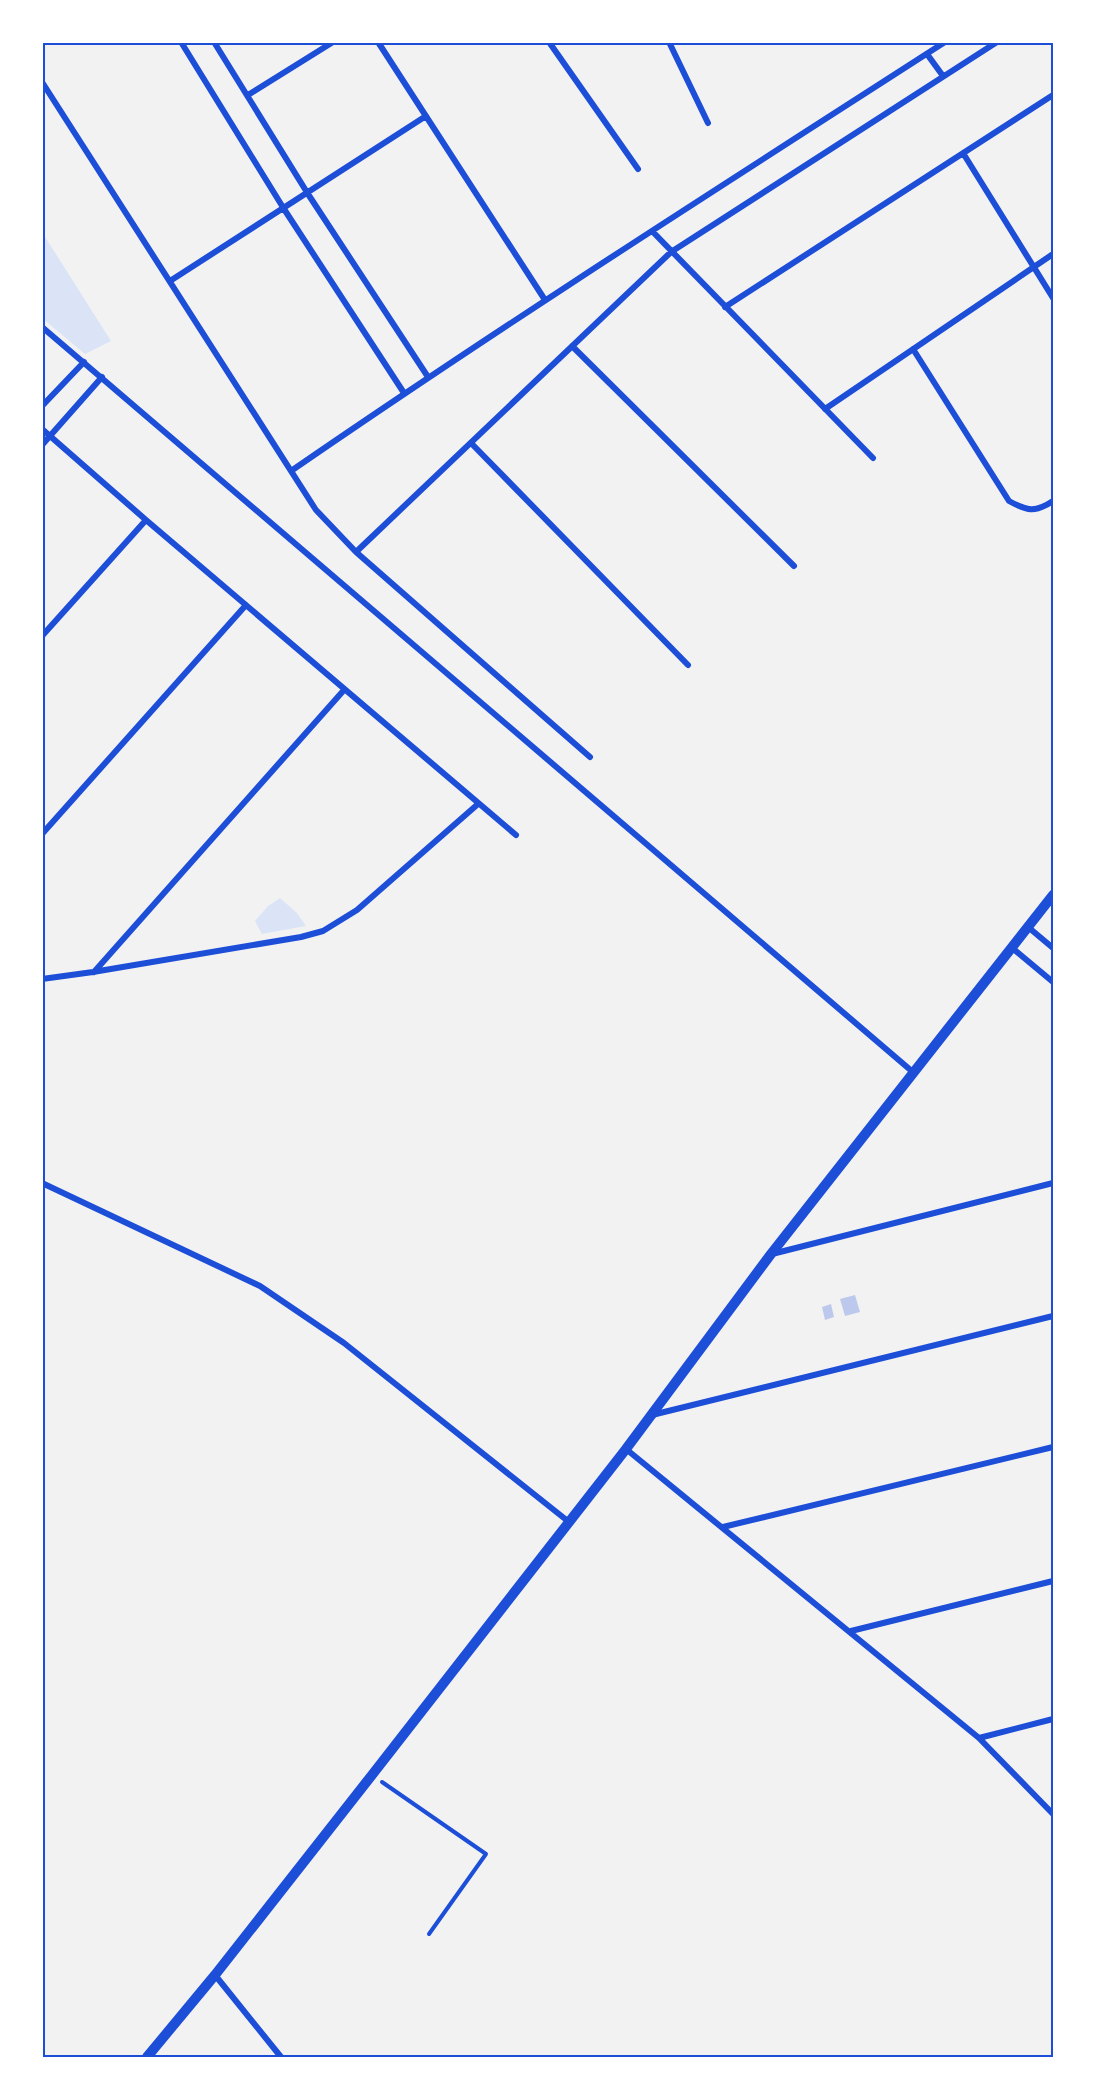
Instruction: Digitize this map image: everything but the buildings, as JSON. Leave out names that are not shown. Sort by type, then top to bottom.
[{"type":"street","points":[[180,42],[284,209],[404,393]]},
{"type":"street","points":[[214,42],[308,194],[428,377]]},
{"type":"street","points":[[248,95],[333,42]]},
{"type":"street","points":[[378,42],[545,300]]},
{"type":"street","points":[[549,42],[638,169]]},
{"type":"street","points":[[669,42],[708,123]]},
{"type":"street","points":[[291,471],[545,300],[945,42]]},
{"type":"street","points":[[356,552],[671,252],[997,42]]},
{"type":"street","points":[[927,54],[943,76]]},
{"type":"street","points":[[42,82],[316,510],[356,552],[590,757]]},
{"type":"street","points":[[725,307],[1053,95]]},
{"type":"street","points":[[170,281],[426,116]]},
{"type":"street","points":[[963,153],[1053,298]]},
{"type":"street","points":[[652,231],[873,458]]},
{"type":"street","points":[[825,409],[1053,254]]},
{"type":"street","points":[[42,327],[914,1073]]},
{"type":"street","points":[[572,346],[794,566]]},
{"type":"street","points":[[913,350],[1009,501],[1024,510],[1041,509],[1053,501]]},
{"type":"street","points":[[42,406],[84,362]]},
{"type":"street","points":[[42,445],[102,377]]},
{"type":"street","points":[[42,429],[516,835]]},
{"type":"street","points":[[471,443],[688,665]]},
{"type":"street","points":[[42,636],[146,520]]},
{"type":"street","points":[[42,834],[246,605]]},
{"type":"street","points":[[93,972],[344,690]]},
{"type":"street","points":[[42,978],[93,972],[301,938],[323,931],[357,910],[478,804]]},
{"type":"street","points":[[147,2057],[215,1975],[372,1775],[626,1449],[771,1254],[1053,895]]},
{"type":"street","points":[[1028,927],[1053,948]]},
{"type":"street","points":[[1011,947],[1053,982]]},
{"type":"street","points":[[42,1183],[260,1286],[344,1343],[569,1522]]},
{"type":"street","points":[[771,1254],[1053,1183]]},
{"type":"street","points":[[651,1416],[1053,1316]]},
{"type":"street","points":[[723,1527],[1053,1447]]},
{"type":"street","points":[[626,1449],[979,1738],[1053,1814]]},
{"type":"street","points":[[851,1631],[1053,1581]]},
{"type":"street","points":[[979,1738],[1053,1719]]},
{"type":"street","points":[[215,1975],[281,2057]]},
{"type":"path","points":[[372,1775],[486,1854],[429,1934]]},
{"type":"shaded area","points":[[42,232],[111,341],[85,354],[42,318]]},
{"type":"shaded area","points":[[280,898],[297,913],[306,926],[262,934],[255,921],[268,906]]}]
